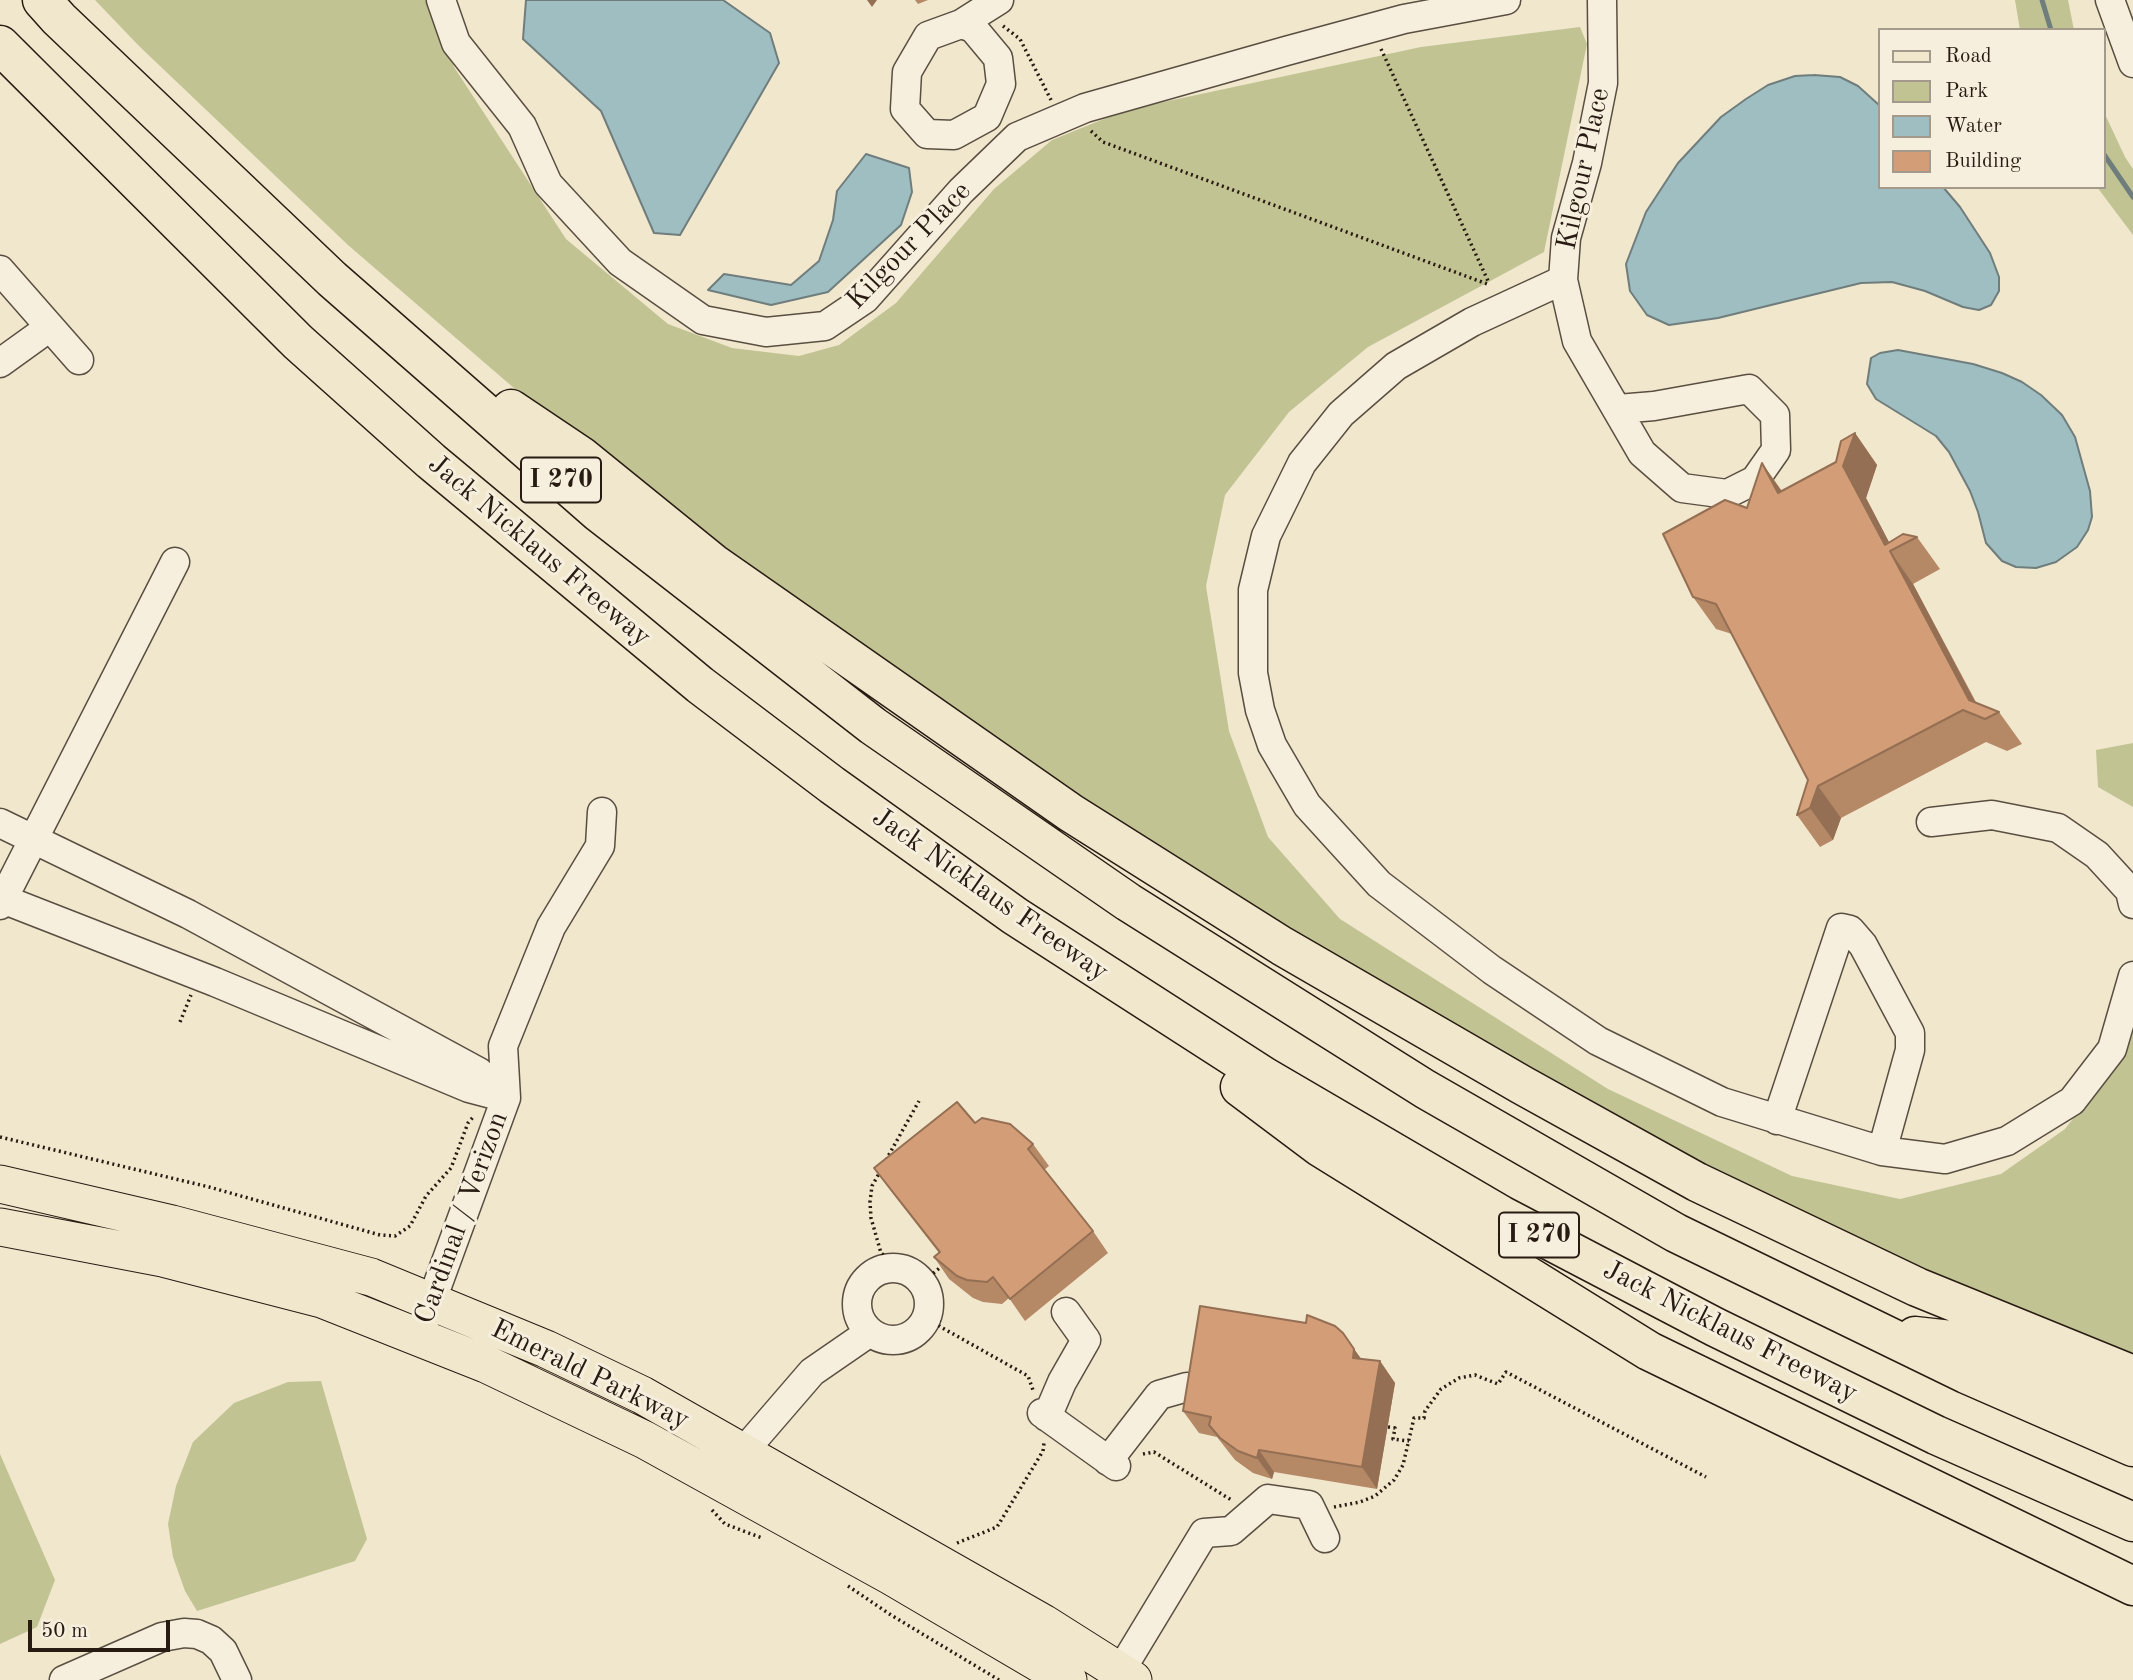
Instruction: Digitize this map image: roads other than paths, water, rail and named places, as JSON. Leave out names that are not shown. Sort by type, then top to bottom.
[{"type":"highway","name":"I 270","points":[[42,0],[332,279],[598,512],[873,726],[1128,902],[1425,1089],[1676,1233],[1966,1374],[2125,1407]]},
{"type":"highway","name":"Jack Nicklaus Freeway","points":[[0,45],[298,342],[431,461],[700,685],[832,785],[1015,916],[1265,1077],[1501,1215],[1714,1327],[1936,1435],[2133,1522]]},
{"type":"highway","points":[[403,341],[581,456],[713,563],[1071,813],[1282,946],[1522,1086],[1698,1182],[1917,1287],[2125,1407]]},
{"type":"highway","points":[[1015,916],[1320,1147],[1649,1351],[2133,1586]]},
{"type":"main road","name":"Emerald Parkway","points":[[0,1184],[172,1224],[371,1277],[546,1349],[642,1395],[743,1452],[1043,1623],[1123,1677]]},
{"type":"main road","name":"Emerald Parkway","points":[[0,1227],[163,1258],[322,1299],[486,1364],[645,1440],[891,1576],[1068,1680]]},
{"type":"street","name":"Kilgour Place","points":[[441,0],[456,43],[522,126],[548,184],[620,262],[703,320],[766,332],[825,326],[865,299],[961,191],[1017,137],[1076,111],[1371,28],[1404,19],[1506,0]]},
{"type":"street","name":"Kilgour Place","points":[[1602,0],[1604,83],[1587,163],[1566,238],[1563,280],[1577,341],[1642,453],[1682,488],[1727,494],[1755,480],[1776,450],[1775,415],[1749,389],[1618,409]]},
{"type":"street","points":[[2110,0],[2133,63]]},
{"type":"street","points":[[980,12],[973,28],[998,58],[1001,84],[989,113],[987,117],[954,135],[927,134],[905,109],[907,72],[928,36],[980,12]]},
{"type":"street","points":[[989,113],[1017,137]]},
{"type":"street","points":[[0,270],[79,360]]},
{"type":"street","points":[[1563,280],[1472,322],[1396,366],[1341,414],[1302,463],[1266,536],[1253,590],[1253,673],[1260,710],[1272,745],[1307,806],[1379,884],[1492,970],[1598,1041],[1722,1102],[1882,1151],[1945,1159],[2007,1141],[2073,1101],[2112,1049],[2133,976]]},
{"type":"street","points":[[0,363],[50,327]]},
{"type":"street","points":[[175,562],[1,901],[215,982],[469,1088],[506,1098]]},
{"type":"street","points":[[506,1098],[503,1046],[551,927],[600,846],[602,812]]},
{"type":"street","points":[[1931,822],[1992,815],[2058,828],[2097,855],[2132,894]]},
{"type":"street","points":[[0,823],[32,841],[188,914],[479,1072],[506,1098]]},
{"type":"street","points":[[1777,1120],[1841,928],[1850,930],[1863,945],[1910,1032],[1910,1050],[1882,1151]]},
{"type":"street","name":"Cardinal / Verizon","points":[[418,1338],[506,1098]]},
{"type":"street","points":[[1066,1312],[1086,1340],[1062,1382],[1041,1408],[1119,1461],[1159,1395],[1187,1387]]},
{"type":"street","points":[[743,1452],[812,1372],[870,1332]]},
{"type":"street","points":[[1123,1677],[1204,1534],[1231,1531],[1268,1499],[1309,1505],[1325,1538]]},
{"type":"street","points":[[64,1680],[162,1637],[184,1633],[197,1634],[211,1640],[223,1651],[237,1680]]},
{"type":"water","points":[[526,0],[723,0],[770,33],[779,63],[680,235],[654,233],[601,111],[523,39]]},
{"type":"water","points":[[1795,76],[1840,77],[1858,86],[1878,104],[1878,189],[1945,189],[1990,253],[1999,277],[1999,291],[1991,305],[1979,310],[1963,307],[1925,291],[1892,282],[1861,283],[1718,318],[1669,325],[1647,315],[1630,291],[1626,264],[1646,212],[1678,163],[1721,117],[1768,85]]},
{"type":"water","points":[[866,154],[909,168],[912,192],[901,225],[828,292],[771,305],[708,290],[724,274],[791,285],[819,261],[833,220],[837,191]]},
{"type":"water","points":[[1898,350],[1973,364],[2002,373],[2041,395],[2062,415],[2075,437],[2090,491],[2092,517],[2088,530],[2077,547],[2056,562],[2036,568],[2016,567],[2002,561],[1986,543],[1970,491],[1949,452],[1936,436],[1876,399],[1867,384],[1871,358],[1880,353]]},
{"type":"waterway","points":[[2042,0],[2050,28]]},
{"type":"waterway","points":[[2105,156],[2133,197]]}]
